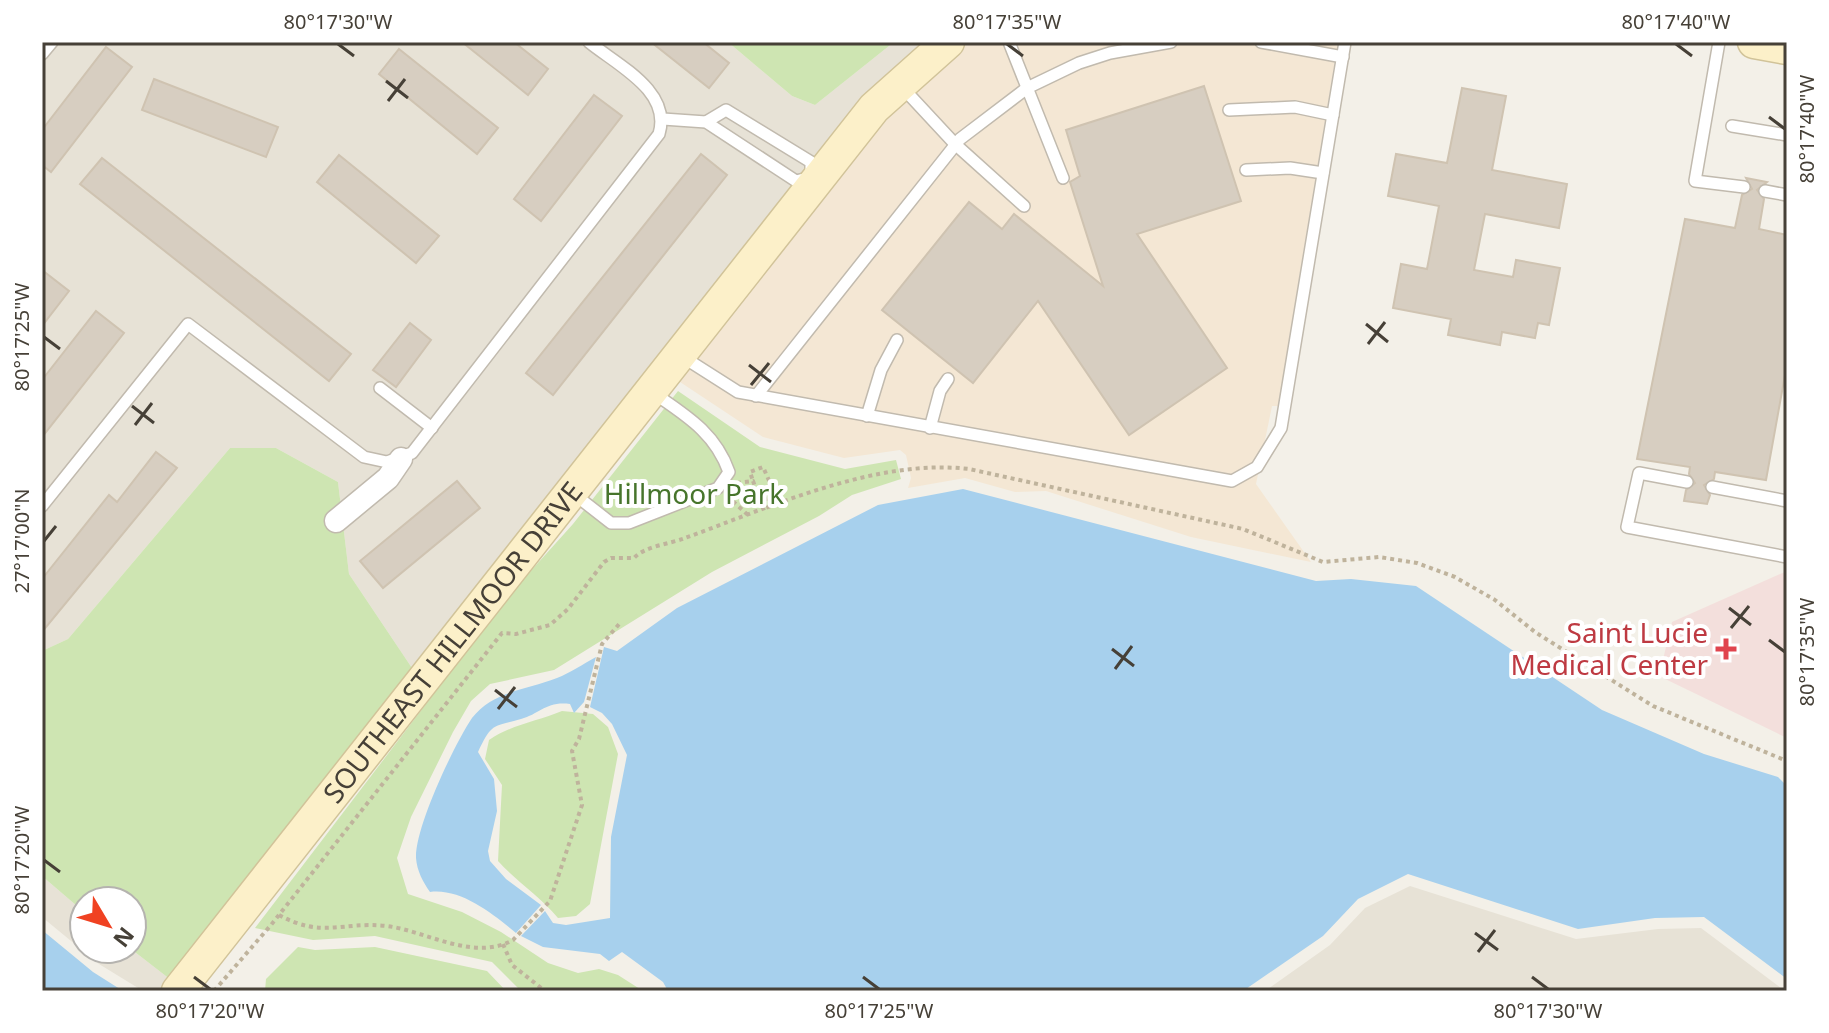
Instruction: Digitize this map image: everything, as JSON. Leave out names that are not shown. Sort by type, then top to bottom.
[{"type":"street","name":"SOUTHEAST HILLMOOR DRIVE","points":[[178,991],[814,179],[874,108],[948,42]]},
{"type":"street","points":[[1754,42],[1787,48]]},
{"type":"street","points":[[336,521],[388,478],[401,459]]},
{"type":"lane","points":[[42,54],[52,42]]},
{"type":"lane","points":[[42,506],[188,324],[364,457],[387,462],[412,453],[659,134],[663,119],[655,97],[589,42]]},
{"type":"lane","points":[[1009,42],[1063,178]]},
{"type":"lane","points":[[756,396],[955,144],[1027,88],[1110,53],[1171,42]]},
{"type":"lane","points":[[1261,42],[1343,57]]},
{"type":"lane","points":[[679,354],[738,392],[1232,481],[1257,467],[1281,428],[1345,42]]},
{"type":"lane","points":[[1719,42],[1695,181],[1744,187]]},
{"type":"lane","points":[[899,84],[955,144],[1024,206]]},
{"type":"lane","points":[[1229,110],[1295,107],[1333,115]]},
{"type":"lane","points":[[663,119],[706,122],[796,181],[814,179],[811,162],[726,110],[706,122]]},
{"type":"lane","points":[[1732,126],[1787,135]]},
{"type":"lane","points":[[1246,170],[1290,168],[1323,173]]},
{"type":"lane","points":[[1765,191],[1787,195]]},
{"type":"lane","points":[[867,416],[881,370],[897,340]]},
{"type":"lane","points":[[930,428],[940,391],[948,379]]},
{"type":"lane","points":[[380,388],[432,428]]},
{"type":"lane","points":[[571,491],[611,523],[629,523],[718,488],[729,472],[722,451],[710,435],[650,391]]},
{"type":"lane","points":[[1687,482],[1639,473],[1627,527],[1787,557]]},
{"type":"lane","points":[[1712,487],[1787,501]]},
{"type":"path","points":[[763,467],[771,485],[757,492],[753,481],[750,472],[763,467]]},
{"type":"path","points":[[214,991],[279,915],[502,633],[531,631],[558,620],[597,568],[611,558],[634,558],[859,479],[917,468],[952,467],[1243,529],[1323,562],[1379,557],[1417,563],[1455,577],[1495,600],[1535,632],[1653,706],[1787,761]]},
{"type":"path","points":[[722,482],[743,484],[753,481]]},
{"type":"path","points":[[762,490],[769,509]]},
{"type":"path","points":[[740,509],[749,516]]},
{"type":"path","points":[[279,915],[303,929],[386,926],[458,945],[503,944],[513,940],[550,901],[582,805],[572,751],[585,716],[602,647],[620,623]]},
{"type":"path","points":[[503,944],[512,965],[545,991]]},
{"type":"shaded area","points":[[42,42],[728,42],[792,96],[815,105],[894,42],[929,42],[414,671],[349,574],[338,482],[276,448],[230,448],[68,639],[42,651]]},
{"type":"shaded area","points":[[967,42],[1338,42],[1278,406],[1272,406],[1256,484],[1311,562],[1191,537],[1046,491],[1015,492],[965,478],[908,488],[911,478],[906,455],[900,450],[844,458],[763,437],[677,380],[883,116]]},
{"type":"shaded area","name":"Saint Lucie Medical Center","points":[[1787,571],[1787,738],[1659,676],[1672,622]]},
{"type":"shaded area","points":[[42,876],[68,898],[68,938],[42,917]]},
{"type":"shaded area","points":[[1410,886],[1576,939],[1658,929],[1701,928],[1785,991],[1265,991],[1330,945],[1365,908]]},
{"type":"shaded area","points":[[148,962],[171,980],[163,991],[143,991],[101,965],[148,965]]},
{"type":"green space","points":[[728,42],[894,42],[815,105],[792,96]]},
{"type":"green space","name":"Hillmoor Park","points":[[678,391],[760,447],[845,469],[896,460],[901,479],[852,495],[819,516],[712,572],[554,670],[490,684],[471,701],[453,732],[411,817],[397,858],[408,894],[462,912],[501,932],[548,963],[578,973],[599,969],[618,975],[643,991],[521,991],[492,962],[375,936],[313,940],[255,928],[510,594],[573,524]]},
{"type":"green space","points":[[230,448],[276,448],[338,482],[349,574],[414,671],[171,980],[148,962],[148,885],[68,885],[68,898],[42,876],[42,651],[68,639]]},
{"type":"green space","points":[[562,711],[593,714],[608,727],[618,754],[590,904],[576,916],[558,918],[498,861],[502,785],[485,759],[489,740],[497,735]]},
{"type":"green space","points":[[298,947],[315,950],[375,947],[487,971],[506,991],[265,991],[266,979]]},
{"type":"water","points":[[963,489],[1316,581],[1351,579],[1416,586],[1602,710],[1704,754],[1778,777],[1787,786],[1787,979],[1704,917],[1655,918],[1578,929],[1408,874],[1358,899],[1323,936],[1243,991],[668,991],[663,982],[622,952],[609,961],[600,954],[543,947],[521,936],[545,911],[553,923],[566,925],[610,918],[611,837],[627,755],[612,724],[602,713],[590,707],[604,647],[617,651],[677,608],[878,505]]},
{"type":"water","points":[[596,657],[584,702],[574,713],[570,704],[555,704],[528,717],[494,727],[478,752],[494,779],[497,811],[488,851],[490,861],[506,879],[541,905],[516,933],[465,898],[430,892],[418,867],[417,844],[437,786],[472,718],[500,697],[557,678]]},
{"type":"water","points":[[42,930],[68,951],[68,965],[84,965],[123,991],[42,991]]},
{"type":"building","points":[[462,42],[514,42],[548,69],[528,95]]},
{"type":"building","points":[[651,42],[703,42],[729,63],[709,88]]},
{"type":"building","points":[[106,47],[132,67],[51,172],[42,165],[42,130]]},
{"type":"building","points":[[399,49],[498,128],[477,154],[379,74]]},
{"type":"building","points":[[154,79],[278,127],[266,157],[142,110]]},
{"type":"building","points":[[1204,86],[1241,201],[1137,234],[1227,368],[1129,435],[1038,301],[973,383],[882,310],[969,202],[1002,229],[1014,214],[1103,286],[1070,182],[1080,176],[1066,130]]},
{"type":"building","points":[[1462,88],[1506,96],[1492,170],[1567,184],[1559,228],[1485,214],[1474,270],[1513,277],[1516,260],[1560,268],[1549,325],[1538,323],[1535,338],[1502,332],[1500,345],[1448,335],[1451,319],[1393,308],[1401,264],[1427,269],[1439,206],[1388,196],[1396,154],[1447,163]]},
{"type":"building","points":[[594,95],[622,116],[541,221],[514,199]]},
{"type":"building","points":[[701,154],[727,175],[553,395],[526,373]]},
{"type":"building","points":[[339,155],[439,236],[416,263],[317,182]]},
{"type":"building","points":[[102,158],[351,354],[329,381],[80,184]]},
{"type":"building","points":[[1746,178],[1767,182],[1757,190],[1764,199],[1759,229],[1787,235],[1787,364],[1766,480],[1715,472],[1714,479],[1704,485],[1710,495],[1707,504],[1684,501],[1686,490],[1695,483],[1689,474],[1690,467],[1637,459],[1685,219],[1735,228],[1742,195],[1752,189]]},
{"type":"building","points":[[42,270],[69,291],[42,326]]},
{"type":"building","points":[[96,311],[124,333],[42,437],[42,380]]},
{"type":"building","points":[[410,323],[431,340],[396,387],[373,370]]},
{"type":"building","points":[[156,452],[177,468],[42,632],[42,579],[109,495],[117,502]]},
{"type":"building","points":[[457,481],[480,508],[383,588],[360,561]]},
{"type":"place","name":"Saint Lucie Medical Center","points":[[1726,649]]}]
